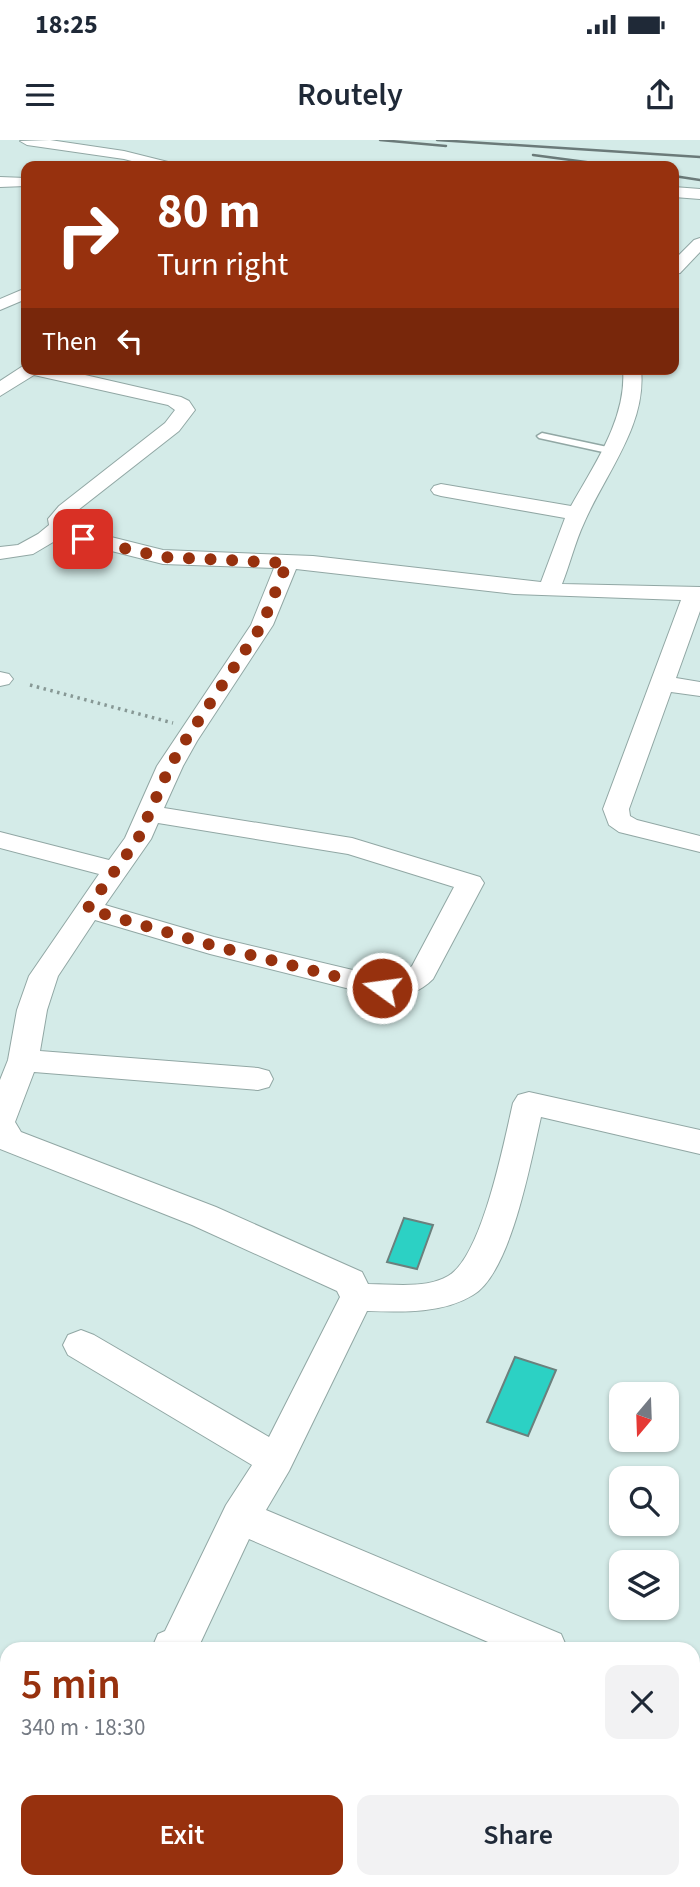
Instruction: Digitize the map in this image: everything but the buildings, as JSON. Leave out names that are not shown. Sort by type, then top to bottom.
[{"type":"street","points":[[27,141],[147,161]]},
{"type":"street","points":[[0,182],[21,182]]},
{"type":"street","points":[[679,192],[700,194]]},
{"type":"street","points":[[679,244],[698,246]]},
{"type":"street","points":[[679,264],[698,246]]},
{"type":"street","points":[[0,304],[21,295]]},
{"type":"street","points":[[0,362],[21,367]]},
{"type":"street","points":[[0,390],[21,375]]},
{"type":"street","points":[[57,375],[174,401],[186,410],[172,427],[66,510],[59,519],[60,527],[83,539],[163,557],[385,569],[549,589],[697,594],[616,809],[618,819],[628,826],[700,845]]},
{"type":"street","points":[[549,589],[578,514],[612,450],[634,384],[633,375]]},
{"type":"street","points":[[441,489],[578,514]]},
{"type":"street","points":[[0,554],[34,548],[60,527]]},
{"type":"street","points":[[287,563],[262,625],[170,766],[138,839],[87,909],[41,984],[32,1010],[23,1060],[0,1122],[1,1132],[10,1140],[142,1190],[332,1273],[350,1282],[357,1297]]},
{"type":"street","points":[[663,683],[700,689]]},
{"type":"street","points":[[87,909],[224,948],[382,988],[399,988],[413,982],[423,972],[470,883],[352,846],[150,814]]},
{"type":"street","points":[[0,840],[117,870]]},
{"type":"street","points":[[23,1060],[258,1079]]},
{"type":"street","points":[[357,1297],[426,1297],[455,1288],[472,1277],[483,1258],[508,1187],[529,1103],[700,1142]]},
{"type":"street","points":[[181,1642],[240,1517],[275,1460],[357,1297]]},
{"type":"street","points":[[81,1345],[275,1460]]},
{"type":"street","points":[[240,1517],[533,1642]]},
{"type":"lane","points":[[542,436],[612,450]]},
{"type":"path","points":[[30,685],[194,728]]},
{"type":"railway","points":[[380,140],[446,146]]},
{"type":"railway","points":[[437,140],[700,157]]},
{"type":"railway","points":[[533,155],[578,161]]},
{"type":"railway","points":[[679,177],[700,180]]},
{"type":"route","points":[[83,539],[163,557],[201,561],[287,563],[262,625],[170,766],[138,839],[87,909],[211,945],[382,988]]}]
